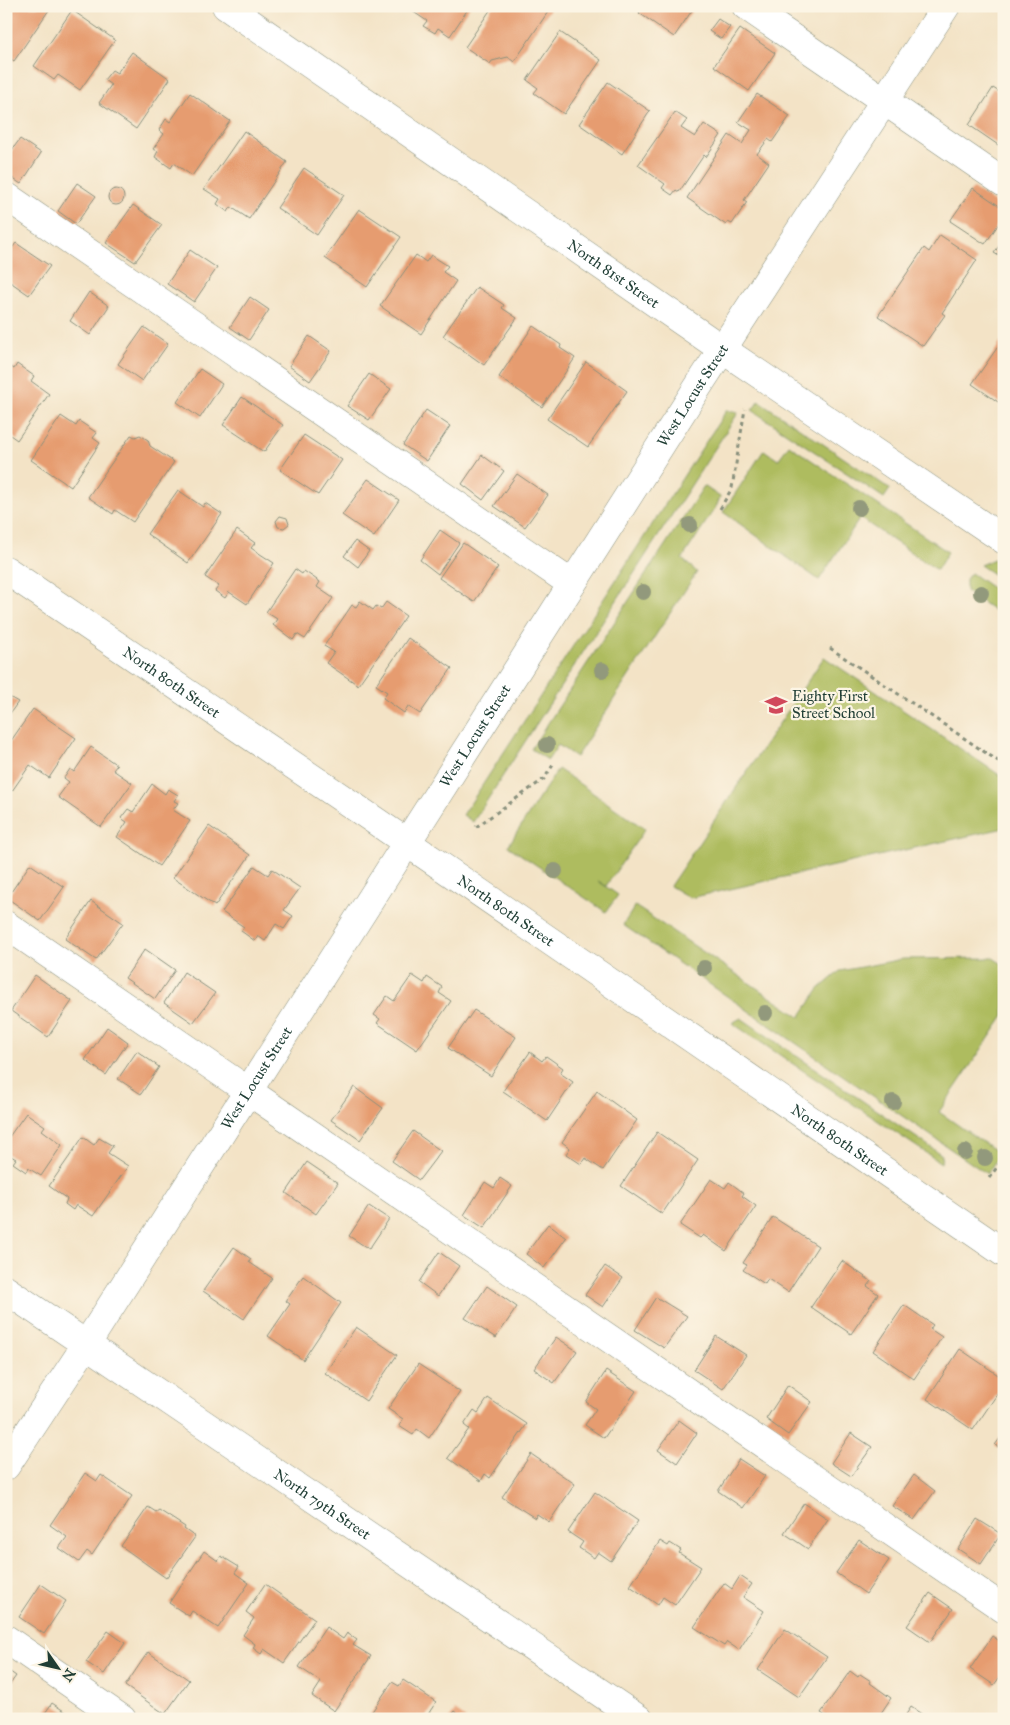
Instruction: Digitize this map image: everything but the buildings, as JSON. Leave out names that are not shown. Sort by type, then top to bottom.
[{"type":"street","name":"North 81st Street","points":[[226,6],[1004,540]]},
{"type":"street","points":[[746,6],[1004,182]]},
{"type":"street","name":"West Locust Street","points":[[6,1466],[86,1345],[722,348],[946,6]]},
{"type":"street","points":[[6,196],[572,584]]},
{"type":"street","name":"North 80th Street","points":[[6,570],[1004,1253]]},
{"type":"street","points":[[6,926],[1004,1609]]},
{"type":"street","name":"North 79th Street","points":[[6,1290],[639,1719]]},
{"type":"street","points":[[6,1639],[122,1719]]},
{"type":"path","points":[[720,509],[732,488],[745,409]]},
{"type":"path","points":[[830,648],[1004,765]]},
{"type":"path","points":[[476,827],[544,779],[553,765]]},
{"type":"path","points":[[989,1178],[1004,1158]]},
{"type":"green space","points":[[759,401],[890,489],[884,498],[752,410]]},
{"type":"green space","points":[[726,411],[738,413],[473,822],[463,815]]},
{"type":"green space","points":[[789,445],[948,552],[937,570],[860,518],[819,580],[723,512],[764,450],[778,460]]},
{"type":"green space","points":[[704,486],[720,497],[717,505],[682,559],[697,572],[576,757],[558,745],[548,760],[531,749]]},
{"type":"green space","points":[[994,559],[1004,565],[1004,581],[980,565]]},
{"type":"green space","points":[[971,573],[1004,596],[1004,617],[966,591],[966,579]]},
{"type":"green space","points":[[824,657],[1004,778],[1004,828],[690,898],[670,886]]},
{"type":"green space","points":[[558,769],[645,829],[606,886],[598,881],[618,895],[606,912],[508,846]]},
{"type":"green space","points":[[635,906],[800,1017],[819,989],[840,971],[903,959],[993,958],[1004,965],[1004,1016],[939,1112],[1000,1154],[987,1174],[623,925]]},
{"type":"green space","points":[[741,1018],[942,1155],[941,1163],[732,1023]]},
{"type":"place","name":"Eighty First Street School","points":[[776,705]]}]
